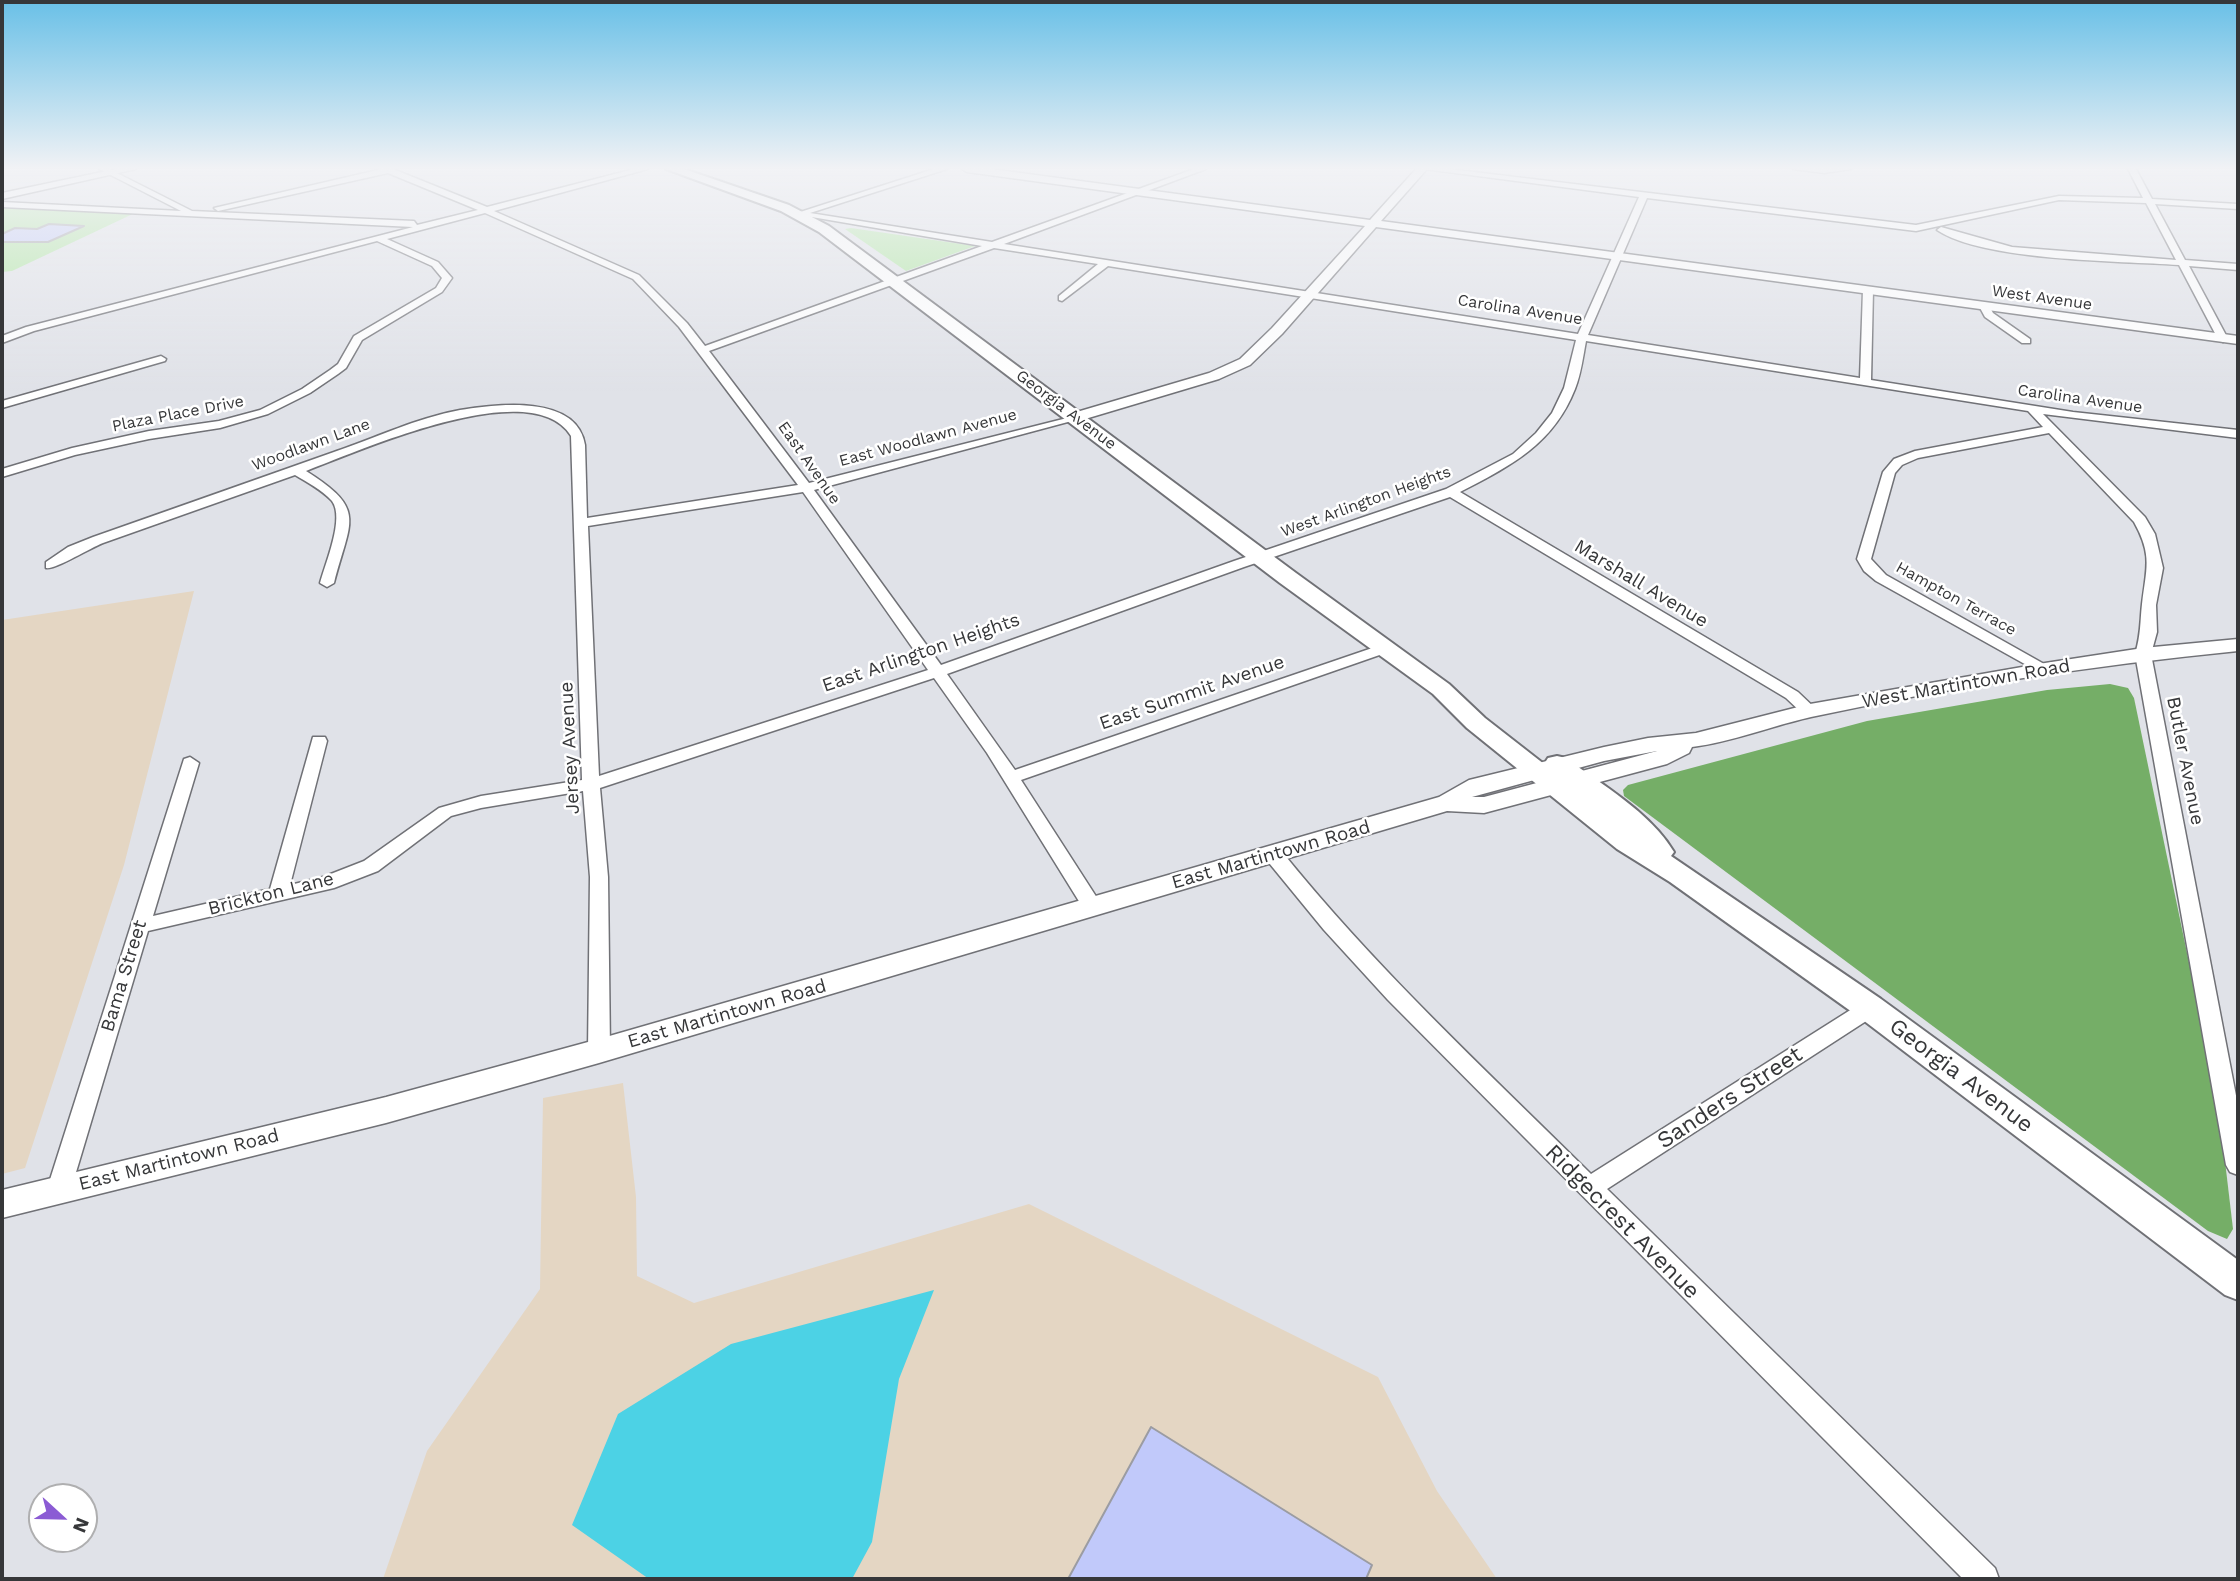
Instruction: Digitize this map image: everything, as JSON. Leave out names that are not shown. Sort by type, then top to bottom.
[{"type":"main road","name":"Georgia Avenue","points":[[842,243],[1441,689],[1476,723],[1558,776],[1627,842],[1680,875],[1870,1008],[2238,1282]]},
{"type":"street","points":[[2,340],[30,329],[365,243]]},
{"type":"street","name":"Plaza Place Drive","points":[[2,473],[106,444],[242,419],[264,412],[306,391],[342,366],[358,338],[439,290],[447,278],[435,264],[388,243]]},
{"type":"street","name":"East Avenue","points":[[559,243],[636,277],[683,325],[758,421],[1011,777],[1092,906]]},
{"type":"street","name":"Carolina Avenue","points":[[990,243],[2031,408],[2238,434]]},
{"type":"street","points":[[703,350],[1001,243]]},
{"type":"street","points":[[1075,417],[1237,366],[1252,356],[1356,243]]},
{"type":"street","name":"West Avenue","points":[[1515,243],[2238,340]]},
{"type":"street","name":"West Arlington Heights","points":[[1262,557],[1451,492],[1517,457],[1540,436],[1557,414],[1570,388],[1582,336],[1623,243]]},
{"type":"street","points":[[1980,243],[2012,250],[2238,267]]},
{"type":"street","points":[[2171,243],[2223,338]]},
{"type":"street","points":[[1062,298],[1108,261]]},
{"type":"street","points":[[1865,381],[1868,290]]},
{"type":"street","points":[[1984,306],[1989,315],[2026,341]]},
{"type":"street","points":[[2,405],[161,359]]},
{"type":"street","name":"Butler Avenue","points":[[2031,408],[2140,520],[2148,534],[2156,568],[2149,605],[2149,632],[2143,654],[2238,1165]]},
{"type":"street","name":"Woodlawn Lane","points":[[51,565],[85,545],[434,420],[492,409],[527,409],[558,416],[571,425],[577,435],[578,444]]},
{"type":"street","name":"East Woodlawn Avenue","points":[[582,523],[805,488],[1075,417]]},
{"type":"street","name":"Hampton Terrace","points":[[2045,669],[1881,578],[1869,568],[1864,559],[1889,472],[1898,462],[1915,455],[2051,429]]},
{"type":"street","name":"Jersey Avenue","points":[[578,444],[592,784],[599,877],[599,1051]]},
{"type":"street","points":[[295,469],[337,499],[344,511],[343,526],[327,583]]},
{"type":"street","name":"Marshall Avenue","points":[[1451,492],[1792,695],[1810,711]]},
{"type":"street","name":"East Arlington Heights","points":[[592,784],[936,672],[1262,557]]},
{"type":"street","name":"West Martintown Road","points":[[1558,776],[1659,759],[1696,740],[1810,711],[2045,669],[2143,654],[2238,645]]},
{"type":"street","name":"East Summit Avenue","points":[[1011,777],[1386,648]]},
{"type":"street","points":[[278,892],[319,741]]},
{"type":"street","name":"Bama Street","points":[[59,1189],[190,763]]},
{"type":"street","name":"East Martintown Road","points":[[2,1204],[386,1110],[1014,932],[1092,906],[1447,803],[1484,805],[1558,776]]},
{"type":"street","name":"Brickton Lane","points":[[140,926],[278,892],[327,883],[372,866],[445,812],[481,802],[592,784]]},
{"type":"street","name":"Ridgecrest Avenue","points":[[1272,853],[1310,903],[1589,1188],[1984,1579]]},
{"type":"street","name":"Sanders Street","points":[[1589,1188],[1870,1008]]},
{"type":"shaded area","points":[[194,591],[124,865],[25,1168],[2,1174],[2,620]]},
{"type":"shaded area","points":[[623,1083],[636,1197],[637,1276],[694,1303],[1029,1204],[1378,1377],[1437,1491],[1497,1579],[383,1579],[427,1451],[540,1289],[543,1098]]},
{"type":"green space","points":[[2,243],[72,243],[12,271],[2,272]]},
{"type":"green space","points":[[865,243],[953,243],[975,246],[906,271]]},
{"type":"green space","points":[[2110,684],[2128,688],[2134,698],[2218,1102],[2233,1229],[2227,1239],[2208,1231],[1624,796],[1623,790],[1628,785],[1867,721],[2047,690]]},
{"type":"water","points":[[934,1290],[899,1379],[872,1542],[852,1579],[649,1579],[572,1525],[618,1414],[731,1344]]},
{"type":"building","points":[[1151,1427],[1372,1565],[1366,1579],[1068,1579]]}]
